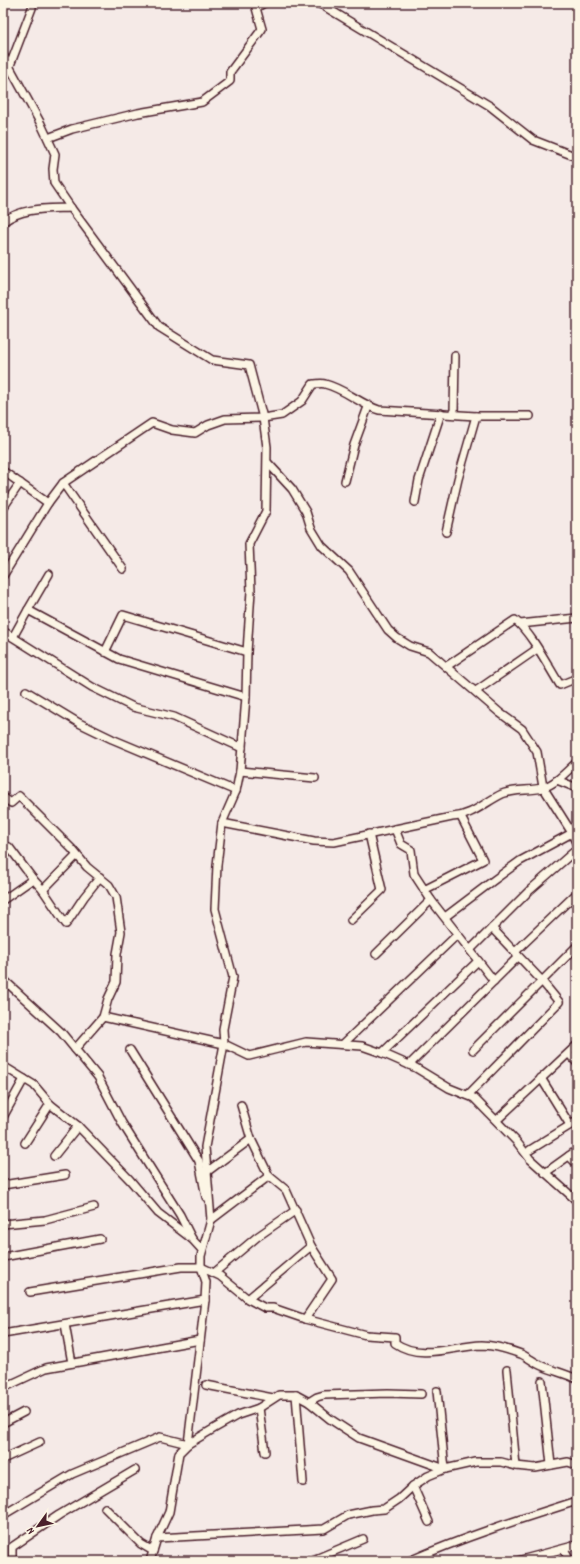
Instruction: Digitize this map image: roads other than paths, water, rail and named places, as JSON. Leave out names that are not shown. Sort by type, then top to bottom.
[{"type":"street","points":[[48,138],[72,129],[138,113],[202,102],[230,81],[230,72],[262,29],[256,8],[264,3]]},
{"type":"street","points":[[316,3],[322,5],[490,106],[533,140],[577,157]]},
{"type":"street","points":[[9,68],[32,8]]},
{"type":"street","points":[[3,55],[48,138],[55,154],[53,169],[54,183],[71,208],[159,327],[212,360],[249,365],[263,418],[268,463],[266,511],[249,544],[251,591],[246,697],[240,771],[236,792],[222,823],[217,865],[215,909],[233,977],[223,1029],[224,1044],[205,1147],[211,1220],[200,1248]]},
{"type":"street","points":[[3,222],[10,217],[25,211],[71,208]]},
{"type":"street","points":[[454,413],[455,356]]},
{"type":"street","points":[[3,576],[48,503],[63,483],[126,442],[152,423],[172,430],[195,433],[208,425],[224,419],[263,418],[282,414],[302,401],[313,384],[325,384],[355,398],[368,407],[379,410],[454,413],[476,416],[530,416]]},
{"type":"street","points":[[345,481],[354,445],[368,407]]},
{"type":"street","points":[[415,502],[419,480],[441,413]]},
{"type":"street","points":[[446,532],[458,479],[476,416]]},
{"type":"street","points":[[268,463],[292,489],[306,512],[311,528],[322,546],[349,571],[388,630],[410,646],[429,652],[522,729],[537,752],[543,787],[572,833],[577,845]]},
{"type":"street","points":[[3,471],[48,503]]},
{"type":"street","points":[[3,508],[20,483]]},
{"type":"street","points":[[63,483],[123,569]]},
{"type":"street","points":[[13,636],[49,574]]},
{"type":"street","points":[[28,610],[119,659],[246,697]]},
{"type":"street","points":[[105,652],[123,615],[247,652]]},
{"type":"street","points":[[520,624],[577,618]]},
{"type":"street","points":[[447,666],[515,620],[520,624],[560,685],[577,678]]},
{"type":"street","points":[[3,631],[99,690],[133,707],[174,717],[242,748]]},
{"type":"street","points":[[476,691],[537,649]]},
{"type":"street","points":[[26,691],[79,723],[106,736],[236,792]]},
{"type":"street","points":[[222,823],[314,841],[334,842],[452,817],[461,817],[472,813],[504,794],[543,787],[557,780],[577,762]]},
{"type":"street","points":[[240,771],[315,778]]},
{"type":"street","points":[[557,780],[577,788]]},
{"type":"street","points":[[3,797],[11,803],[19,796],[72,849],[76,856],[87,867],[109,885],[116,898],[121,932],[117,954],[116,982],[108,998],[103,1017],[75,1049]]},
{"type":"street","points":[[424,890],[483,860],[461,817]]},
{"type":"street","points":[[395,830],[401,844],[411,850],[414,874],[430,900],[445,917],[457,935],[494,981]]},
{"type":"street","points":[[445,917],[520,861],[572,833]]},
{"type":"street","points":[[350,920],[382,890],[369,834]]},
{"type":"street","points":[[9,847],[43,890],[66,924],[84,897],[100,877]]},
{"type":"street","points":[[470,950],[530,890],[577,849]]},
{"type":"street","points":[[43,890],[76,856]]},
{"type":"street","points":[[3,900],[33,879]]},
{"type":"street","points":[[409,1065],[494,981],[516,954],[577,893]]},
{"type":"street","points":[[376,954],[430,900]]},
{"type":"street","points":[[468,1095],[559,1004],[559,1000],[492,928]]},
{"type":"street","points":[[343,1044],[457,935]]},
{"type":"street","points":[[473,1050],[541,980],[577,946]]},
{"type":"street","points":[[382,1053],[478,961]]},
{"type":"street","points":[[3,979],[61,1032],[98,1077],[122,1123],[180,1216],[192,1239]]},
{"type":"street","points":[[103,1017],[224,1044],[249,1056],[306,1042],[362,1046],[382,1053],[409,1065],[449,1088],[474,1098],[497,1120],[530,1159],[577,1201]]},
{"type":"street","points":[[497,1120],[577,1045]]},
{"type":"street","points":[[130,1050],[199,1161],[207,1211],[206,1227],[200,1248],[201,1266],[206,1282],[205,1300],[188,1444]]},
{"type":"street","points":[[570,1055],[577,1063]]},
{"type":"street","points":[[3,1066],[34,1084],[50,1104],[78,1126],[130,1180],[158,1213],[192,1239],[200,1248]]},
{"type":"street","points":[[541,1078],[570,1125]]},
{"type":"street","points":[[3,1117],[24,1079]]},
{"type":"street","points":[[25,1143],[50,1104]]},
{"type":"street","points":[[241,1105],[251,1139],[269,1176],[286,1190],[311,1246],[332,1279],[305,1319]]},
{"type":"street","points":[[530,1150],[577,1121]]},
{"type":"street","points":[[54,1156],[78,1126]]},
{"type":"street","points":[[208,1172],[229,1154],[251,1139]]},
{"type":"street","points":[[544,1173],[577,1150]]},
{"type":"street","points":[[569,1156],[577,1164]]},
{"type":"street","points":[[199,1161],[206,1157]]},
{"type":"street","points":[[3,1185],[65,1175]]},
{"type":"street","points":[[211,1220],[269,1176]]},
{"type":"street","points":[[3,1224],[45,1220],[94,1207]]},
{"type":"street","points":[[214,1273],[257,1237],[296,1210]]},
{"type":"street","points":[[3,1256],[100,1238]]},
{"type":"street","points":[[248,1299],[311,1246]]},
{"type":"street","points":[[30,1292],[181,1267],[201,1266],[220,1276],[248,1299],[265,1308],[273,1308],[305,1319],[366,1335],[395,1336],[394,1343],[401,1347],[422,1352],[446,1351],[484,1345],[494,1347],[521,1354],[541,1366],[577,1379]]},
{"type":"street","points":[[3,1334],[205,1300]]},
{"type":"street","points":[[65,1324],[72,1363]]},
{"type":"street","points":[[3,1388],[46,1368],[200,1340]]},
{"type":"street","points":[[507,1370],[516,1466]]},
{"type":"street","points":[[542,1381],[551,1465]]},
{"type":"street","points":[[206,1385],[273,1398]]},
{"type":"street","points":[[437,1391],[445,1469]]},
{"type":"street","points":[[309,1402],[324,1395],[388,1393],[421,1394]]},
{"type":"street","points":[[150,1561],[157,1538],[169,1512],[179,1454],[188,1444],[232,1418],[259,1408],[279,1395],[296,1395],[309,1402],[330,1419],[359,1438],[445,1469]]},
{"type":"street","points":[[296,1395],[303,1482]]},
{"type":"street","points":[[259,1408],[265,1452]]},
{"type":"street","points":[[3,1423],[24,1412]]},
{"type":"street","points":[[3,1515],[72,1474],[160,1437],[188,1444]]},
{"type":"street","points":[[3,1459],[40,1442]]},
{"type":"street","points":[[157,1538],[324,1529],[348,1515],[384,1509],[399,1499],[412,1486],[428,1476],[445,1469],[476,1462],[501,1462],[516,1466],[535,1468],[568,1462],[574,1464],[577,1468]]},
{"type":"street","points":[[12,1561],[12,1547],[59,1515],[135,1470]]},
{"type":"street","points":[[412,1486],[429,1522]]},
{"type":"street","points":[[409,1561],[436,1549],[508,1523],[577,1501]]},
{"type":"street","points":[[105,1508],[142,1544],[153,1551]]},
{"type":"street","points":[[308,1561],[363,1539]]},
{"type":"street","points":[[517,1561],[564,1550],[577,1545]]},
{"type":"street","points":[[564,1550],[570,1561]]}]
